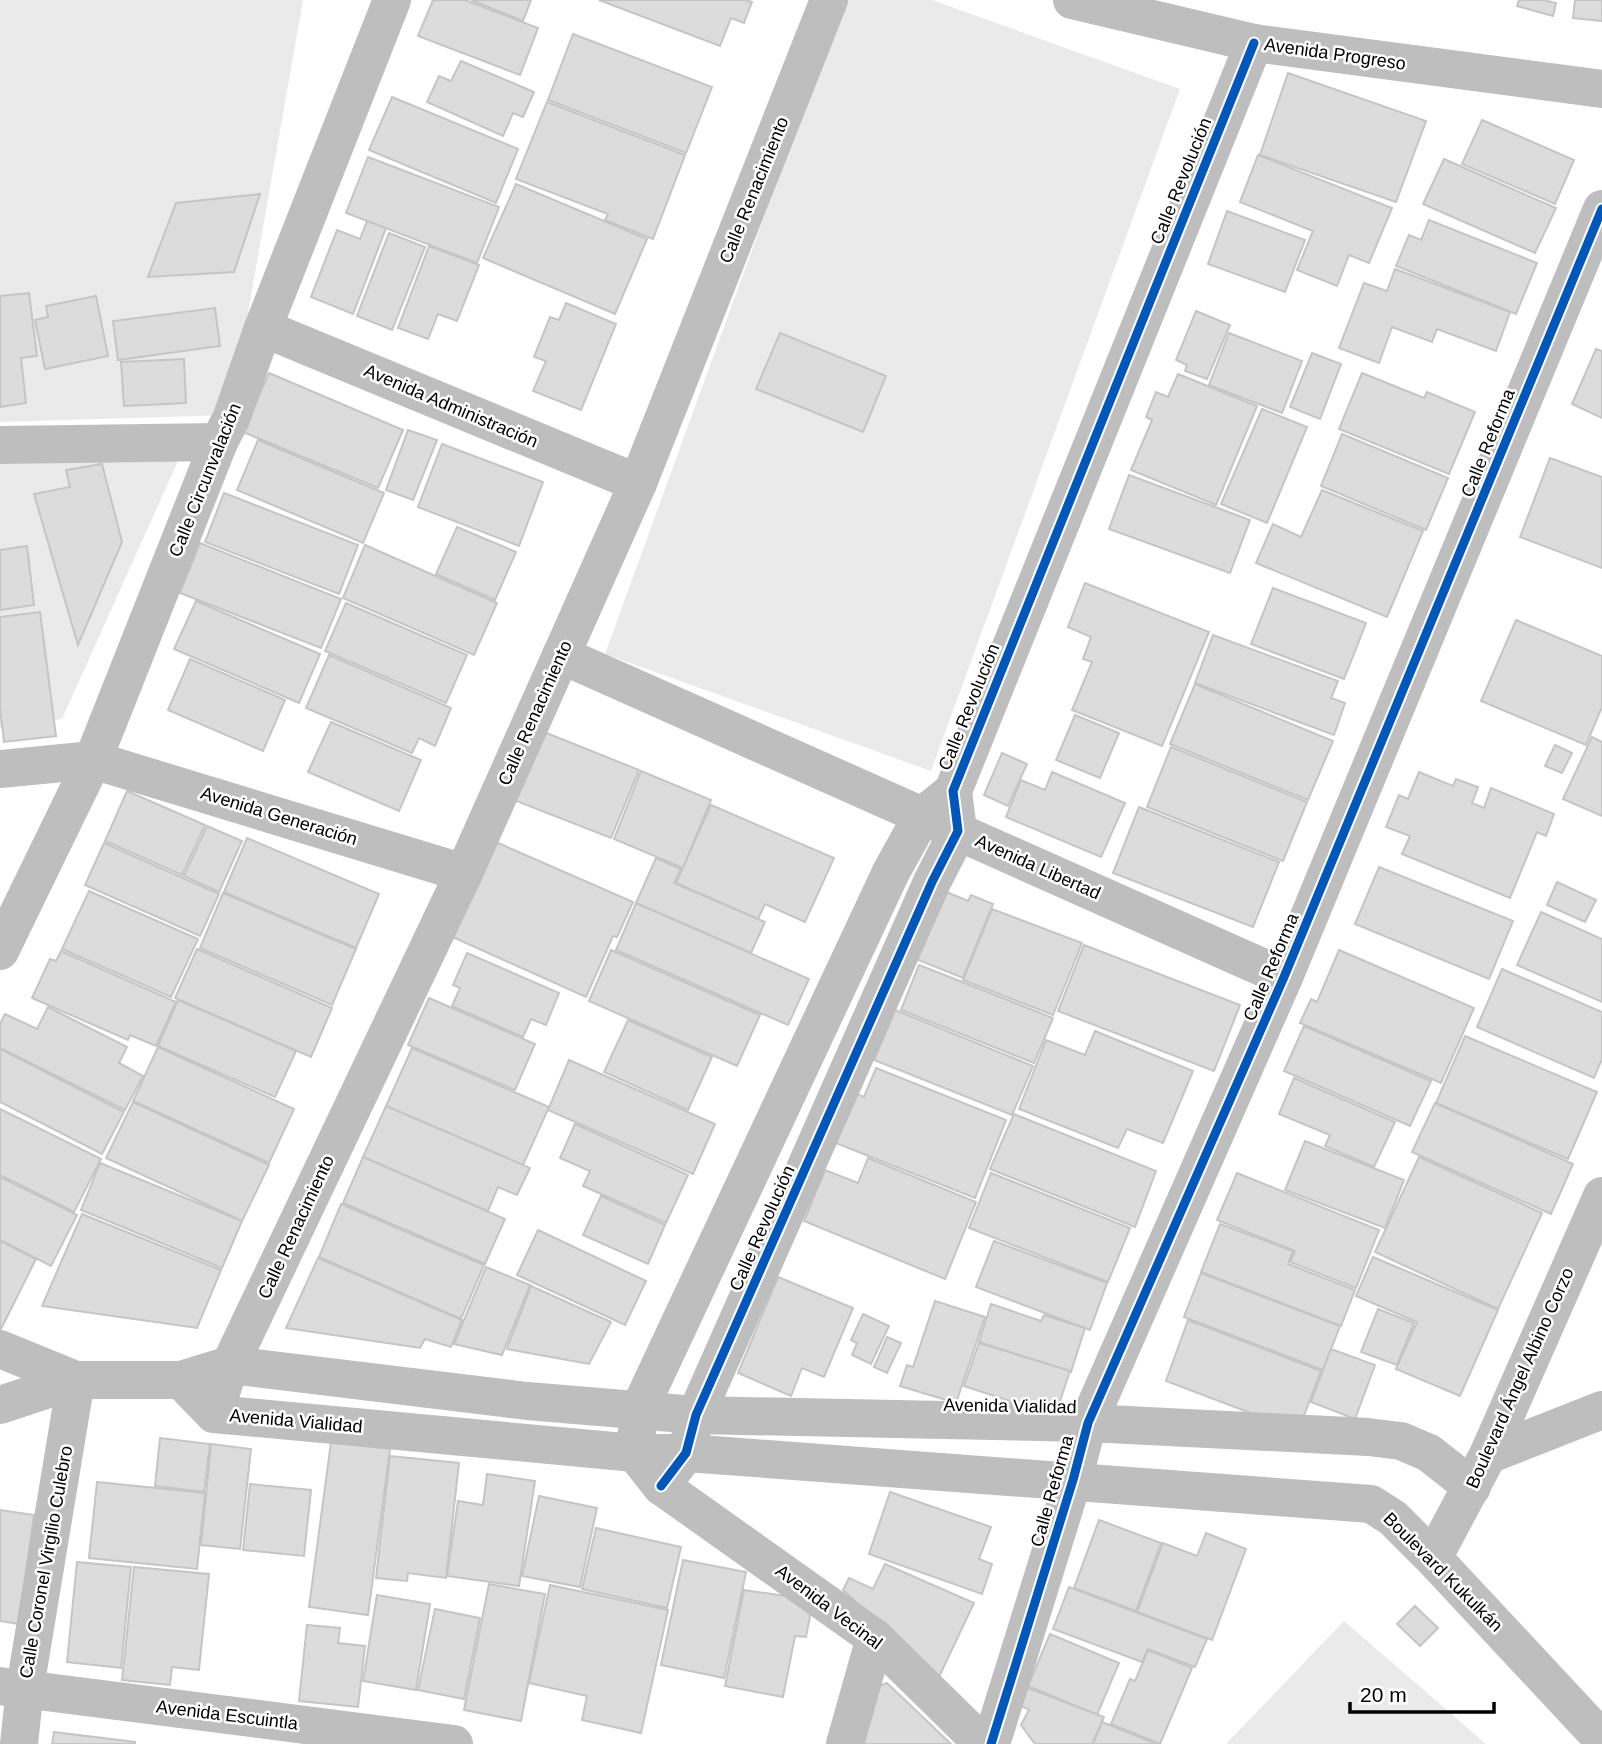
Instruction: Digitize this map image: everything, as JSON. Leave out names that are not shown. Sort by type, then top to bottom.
[{"type":"street","name":"Calle Circunvalación","points":[[0,951],[93,760],[219,442],[231,419],[263,328],[392,0]]},
{"type":"street","name":"Calle Renacimiento","points":[[214,1414],[230,1365],[464,873],[638,483],[829,0]]},
{"type":"street","name":"Avenida Progreso","points":[[1072,0],[1254,43],[1602,89]]},
{"type":"street","name":"Calle Revolución","points":[[696,1415],[932,882],[958,831],[953,791],[1254,43]]},
{"type":"street","name":"Calle Reforma","points":[[991,1744],[1073,1480],[1088,1423],[1284,977],[1602,209]]},
{"type":"street","name":"Avenida Administración","points":[[263,328],[638,483]]},
{"type":"street","points":[[0,445],[219,442]]},
{"type":"street","name":"Avenida Libertad","points":[[561,655],[1284,977]]},
{"type":"street","points":[[0,769],[93,760]]},
{"type":"street","name":"Avenida Generación","points":[[93,760],[464,873]]},
{"type":"street","name":"Calle Revolución","points":[[639,1410],[891,872],[922,816],[953,791]]},
{"type":"street","name":"Boulevard Ángel Albino Corzo","points":[[1433,1558],[1480,1471],[1602,1196]]},
{"type":"street","points":[[0,1349],[76,1380]]},
{"type":"street","name":"Avenida Vialidad","points":[[1073,1480],[686,1453],[635,1453],[214,1414],[181,1380],[230,1365],[527,1401],[696,1415],[1088,1423],[1368,1437],[1401,1441],[1480,1471]]},
{"type":"street","points":[[0,1405],[76,1380],[181,1380]]},
{"type":"street","name":"Calle Coronel Virgilio Culebro","points":[[19,1744],[12,1687],[76,1380]]},
{"type":"street","points":[[639,1410],[635,1453],[661,1486],[686,1453],[696,1415]]},
{"type":"street","points":[[1480,1471],[1602,1410]]},
{"type":"street","name":"Boulevard Kukulkán","points":[[1073,1480],[1371,1504],[1393,1518],[1433,1558],[1602,1739]]},
{"type":"street","name":"Avenida Vecinal","points":[[661,1486],[875,1638],[983,1744]]},
{"type":"street","points":[[845,1744],[875,1638]]},
{"type":"street","name":"Avenida Escuintla","points":[[12,1687],[454,1744]]},
{"type":"shaded area","points":[[0,0],[303,0],[230,415],[0,422]]},
{"type":"shaded area","points":[[843,0],[932,0],[1180,89],[931,771],[605,654]]},
{"type":"shaded area","points":[[182,452],[62,719],[0,728],[0,461]]},
{"type":"shaded area","points":[[1344,1621],[1486,1744],[1226,1744]]},
{"type":"building","points":[[433,0],[465,0],[538,28],[520,75],[418,36]]},
{"type":"building","points":[[471,0],[531,0],[523,21]]},
{"type":"building","points":[[599,0],[752,2],[744,23],[731,18],[720,46]]},
{"type":"building","points":[[1519,0],[1556,3],[1553,16],[1517,6]]},
{"type":"building","points":[[1575,0],[1602,0],[1602,21],[1573,18]]},
{"type":"building","points":[[573,34],[712,87],[686,153],[548,100]]},
{"type":"building","points":[[461,61],[534,92],[523,117],[513,113],[503,136],[427,102],[439,76],[451,81]]},
{"type":"building","points":[[1288,73],[1426,121],[1396,202],[1260,155]]},
{"type":"building","points":[[392,97],[518,149],[496,203],[369,150]]},
{"type":"building","points":[[547,102],[685,155],[653,239],[605,220],[608,214],[516,179]]},
{"type":"building","points":[[1482,120],[1574,160],[1555,204],[1462,164]]},
{"type":"building","points":[[1258,155],[1392,208],[1369,263],[1349,255],[1337,286],[1297,270],[1313,231],[1240,202]]},
{"type":"building","points":[[368,157],[499,207],[477,263],[346,213]]},
{"type":"building","points":[[1444,159],[1556,208],[1535,253],[1423,204]]},
{"type":"building","points":[[516,184],[647,239],[615,314],[483,258]]},
{"type":"building","points":[[260,194],[234,272],[148,277],[176,203]]},
{"type":"building","points":[[1227,211],[1305,240],[1285,292],[1208,264]]},
{"type":"building","points":[[1429,220],[1537,263],[1516,314],[1396,266],[1409,235],[1421,240]]},
{"type":"building","points":[[367,221],[386,228],[353,314],[311,297],[337,230],[360,239]]},
{"type":"building","points":[[389,233],[425,247],[392,330],[357,316]]},
{"type":"building","points":[[429,246],[479,265],[457,321],[438,314],[428,339],[398,328]]},
{"type":"building","points":[[1395,269],[1510,312],[1496,351],[1437,329],[1432,342],[1392,327],[1379,363],[1339,348],[1364,283],[1387,291]]},
{"type":"building","points":[[29,293],[37,356],[21,358],[26,403],[0,407],[0,296]]},
{"type":"building","points":[[96,296],[108,356],[45,369],[35,320],[48,317],[46,306]]},
{"type":"building","points":[[566,303],[616,324],[581,410],[533,391],[546,361],[534,357],[550,317],[559,320]]},
{"type":"building","points":[[215,308],[220,346],[118,360],[113,321]]},
{"type":"building","points":[[1196,311],[1230,325],[1207,379],[1185,371],[1187,365],[1176,360]]},
{"type":"building","points":[[780,333],[886,376],[863,432],[756,389]]},
{"type":"building","points":[[1229,333],[1302,361],[1282,413],[1209,385]]},
{"type":"building","points":[[1596,349],[1602,351],[1602,418],[1572,404]]},
{"type":"building","points":[[1312,353],[1341,364],[1320,419],[1290,407]]},
{"type":"building","points":[[184,359],[186,403],[124,406],[121,362]]},
{"type":"building","points":[[269,373],[403,430],[378,488],[243,432]]},
{"type":"building","points":[[1362,373],[1424,398],[1427,392],[1475,412],[1449,474],[1339,429]]},
{"type":"building","points":[[1178,374],[1257,406],[1216,505],[1131,470],[1152,420],[1146,417],[1156,392],[1168,397]]},
{"type":"building","points":[[1262,409],[1307,427],[1267,523],[1221,504]]},
{"type":"building","points":[[408,430],[437,440],[413,500],[386,490]]},
{"type":"building","points":[[1342,434],[1448,478],[1426,530],[1321,486]]},
{"type":"building","points":[[258,440],[384,493],[363,543],[237,490]]},
{"type":"building","points":[[442,444],[543,482],[519,546],[418,507]]},
{"type":"building","points":[[1550,458],[1602,477],[1602,568],[1520,537]]},
{"type":"building","points":[[102,464],[122,542],[78,645],[34,494],[70,487],[66,470]]},
{"type":"building","points":[[1129,475],[1250,520],[1230,573],[1109,529]]},
{"type":"building","points":[[1322,490],[1423,531],[1387,617],[1256,563],[1273,524],[1301,537]]},
{"type":"building","points":[[224,493],[358,545],[339,594],[205,542]]},
{"type":"building","points":[[457,527],[516,552],[495,600],[436,574]]},
{"type":"building","points":[[200,543],[341,599],[321,648],[180,593]]},
{"type":"building","points":[[365,545],[497,603],[474,655],[343,598]]},
{"type":"building","points":[[27,546],[34,605],[0,610],[0,550]]},
{"type":"building","points":[[1085,583],[1209,632],[1162,746],[1072,710],[1092,662],[1083,659],[1091,637],[1068,627]]},
{"type":"building","points":[[1273,588],[1366,623],[1344,679],[1251,644]]},
{"type":"building","points":[[196,601],[320,654],[299,703],[174,649]]},
{"type":"building","points":[[346,603],[467,655],[446,703],[325,651]]},
{"type":"building","points":[[40,612],[56,736],[4,742],[0,708],[0,617]]},
{"type":"building","points":[[1516,620],[1602,656],[1602,707],[1586,745],[1481,701]]},
{"type":"building","points":[[1213,635],[1338,681],[1331,698],[1345,703],[1334,735],[1195,683]]},
{"type":"building","points":[[329,655],[451,708],[435,746],[419,738],[412,753],[306,708]]},
{"type":"building","points":[[190,659],[285,700],[263,751],[168,710]]},
{"type":"building","points":[[1195,684],[1333,741],[1308,800],[1170,744]]},
{"type":"building","points":[[1075,715],[1119,733],[1100,778],[1056,760]]},
{"type":"building","points":[[331,722],[421,760],[399,811],[308,772]]},
{"type":"building","points":[[534,728],[639,770],[611,838],[506,797]]},
{"type":"building","points":[[1592,737],[1602,742],[1602,816],[1563,799]]},
{"type":"building","points":[[1555,745],[1572,753],[1562,773],[1545,766]]},
{"type":"building","points":[[1171,747],[1307,802],[1283,861],[1147,807]]},
{"type":"building","points":[[1002,753],[1027,764],[1008,806],[984,795]]},
{"type":"building","points":[[641,771],[711,800],[683,868],[614,839]]},
{"type":"building","points":[[1052,772],[1125,803],[1101,857],[1006,817],[1021,780],[1045,790]]},
{"type":"building","points":[[1419,772],[1453,786],[1456,779],[1478,787],[1472,803],[1484,808],[1491,788],[1554,814],[1546,836],[1537,832],[1510,898],[1402,854],[1410,836],[1386,827],[1399,795],[1408,799]]},
{"type":"building","points":[[127,791],[205,825],[182,875],[105,841]]},
{"type":"building","points":[[711,805],[834,858],[805,922],[765,904],[758,919],[676,883]]},
{"type":"building","points":[[1139,807],[1279,862],[1253,927],[1113,873]]},
{"type":"building","points":[[207,826],[242,841],[219,892],[184,876]]},
{"type":"building","points":[[247,838],[379,894],[356,948],[224,892]]},
{"type":"building","points":[[489,839],[633,902],[617,937],[613,936],[586,997],[446,934]]},
{"type":"building","points":[[104,843],[219,894],[200,936],[85,885]]},
{"type":"building","points":[[656,858],[681,869],[674,883],[765,922],[751,953],[636,903]]},
{"type":"building","points":[[1379,867],[1513,921],[1489,979],[1355,924]]},
{"type":"building","points":[[1557,882],[1596,900],[1585,922],[1547,905]]},
{"type":"building","points":[[89,891],[198,939],[171,997],[62,949]]},
{"type":"building","points":[[944,891],[968,901],[971,895],[993,904],[963,978],[916,959]]},
{"type":"building","points":[[223,893],[356,949],[332,1005],[200,948]]},
{"type":"building","points":[[636,903],[809,979],[788,1025],[616,950]]},
{"type":"building","points":[[992,909],[1082,943],[1053,1015],[963,980]]},
{"type":"building","points":[[1541,912],[1602,939],[1602,1002],[1517,965]]},
{"type":"building","points":[[1084,945],[1240,1005],[1214,1071],[1058,1011]]},
{"type":"building","points":[[197,949],[332,1008],[311,1057],[175,998]]},
{"type":"building","points":[[611,950],[760,1015],[737,1066],[589,1001]]},
{"type":"building","points":[[1339,950],[1474,1008],[1441,1083],[1300,1023],[1311,999],[1317,1002]]},
{"type":"building","points":[[61,951],[176,1002],[156,1046],[130,1035],[128,1040],[32,998],[50,959],[56,961]]},
{"type":"building","points":[[467,953],[559,993],[546,1025],[531,1019],[523,1037],[452,1006],[460,988],[453,985]]},
{"type":"building","points":[[919,965],[1053,1018],[1034,1063],[901,1010]]},
{"type":"building","points":[[1502,969],[1602,1012],[1602,1059],[1594,1078],[1477,1027]]},
{"type":"building","points":[[429,998],[535,1044],[515,1090],[408,1045]]},
{"type":"building","points":[[178,1000],[296,1051],[275,1097],[158,1046]]},
{"type":"building","points":[[48,1007],[127,1047],[119,1063],[143,1076],[125,1110],[0,1048],[0,1024],[5,1014],[37,1029]]},
{"type":"building","points":[[895,1010],[1033,1066],[1012,1115],[874,1060]]},
{"type":"building","points":[[628,1020],[712,1057],[688,1110],[604,1072]]},
{"type":"building","points":[[1304,1026],[1431,1081],[1410,1126],[1284,1071]]},
{"type":"building","points":[[1095,1031],[1193,1071],[1163,1143],[1127,1129],[1118,1148],[1019,1109],[1046,1040],[1085,1055]]},
{"type":"building","points":[[1465,1036],[1597,1092],[1568,1159],[1436,1103]]},
{"type":"building","points":[[158,1047],[294,1109],[269,1163],[133,1101]]},
{"type":"building","points":[[412,1048],[549,1107],[523,1165],[386,1106]]},
{"type":"building","points":[[0,1049],[124,1112],[102,1154],[0,1102]]},
{"type":"building","points":[[569,1060],[715,1124],[693,1174],[548,1110]]},
{"type":"building","points":[[876,1068],[1006,1120],[975,1198],[833,1142],[853,1092],[864,1097]]},
{"type":"building","points":[[1294,1078],[1395,1122],[1374,1167],[1325,1146],[1330,1135],[1279,1114]]},
{"type":"building","points":[[133,1102],[269,1165],[242,1221],[106,1158]]},
{"type":"building","points":[[1435,1103],[1573,1164],[1551,1214],[1412,1152]]},
{"type":"building","points":[[386,1106],[530,1168],[517,1195],[498,1187],[488,1211],[363,1157]]},
{"type":"building","points":[[0,1109],[101,1159],[74,1212],[0,1175]]},
{"type":"building","points":[[1014,1114],[1156,1171],[1135,1227],[990,1169]]},
{"type":"building","points":[[575,1124],[688,1175],[666,1223],[583,1186],[590,1171],[560,1158]]},
{"type":"building","points":[[1305,1141],[1404,1180],[1385,1228],[1285,1190]]},
{"type":"building","points":[[363,1157],[505,1219],[485,1264],[343,1203]]},
{"type":"building","points":[[1419,1157],[1542,1213],[1498,1309],[1375,1252]]},
{"type":"building","points":[[868,1158],[976,1202],[945,1279],[804,1221],[825,1170],[858,1183]]},
{"type":"building","points":[[100,1163],[242,1221],[222,1268],[81,1210]]},
{"type":"building","points":[[991,1173],[1130,1228],[1108,1282],[969,1228]]},
{"type":"building","points":[[1237,1173],[1379,1230],[1356,1288],[1290,1262],[1295,1251],[1217,1220]]},
{"type":"building","points":[[0,1177],[77,1215],[51,1266],[0,1240]]},
{"type":"building","points":[[601,1196],[665,1225],[648,1264],[583,1235]]},
{"type":"building","points":[[341,1204],[484,1265],[461,1319],[319,1257]]},
{"type":"building","points":[[82,1214],[221,1270],[197,1328],[42,1306]]},
{"type":"building","points":[[1220,1224],[1293,1251],[1288,1264],[1355,1290],[1341,1326],[1201,1272]]},
{"type":"building","points":[[538,1230],[646,1281],[625,1325],[517,1275]]},
{"type":"building","points":[[0,1241],[36,1259],[0,1331]]},
{"type":"building","points":[[994,1241],[1107,1283],[1090,1330],[976,1287]]},
{"type":"building","points":[[1373,1257],[1498,1310],[1460,1396],[1396,1369],[1417,1322],[1356,1296]]},
{"type":"building","points":[[318,1258],[462,1320],[451,1347],[425,1339],[420,1348],[286,1328]]},
{"type":"building","points":[[486,1267],[530,1285],[502,1355],[454,1344]]},
{"type":"building","points":[[1201,1273],[1340,1326],[1323,1370],[1184,1317]]},
{"type":"building","points":[[778,1277],[853,1308],[824,1377],[802,1368],[791,1396],[738,1373]]},
{"type":"building","points":[[531,1286],[611,1322],[589,1364],[507,1349]]},
{"type":"building","points":[[935,1301],[985,1317],[956,1403],[900,1386],[907,1365],[913,1367]]},
{"type":"building","points":[[991,1304],[1041,1321],[1044,1315],[1085,1328],[1071,1372],[979,1342]]},
{"type":"building","points":[[1378,1309],[1414,1323],[1397,1365],[1361,1352]]},
{"type":"building","points":[[863,1314],[889,1326],[871,1364],[852,1355],[857,1343],[851,1340]]},
{"type":"building","points":[[1188,1320],[1321,1371],[1298,1431],[1166,1381]]},
{"type":"building","points":[[887,1337],[901,1343],[887,1373],[874,1367]]},
{"type":"building","points":[[979,1343],[1070,1371],[1055,1416],[964,1386]]},
{"type":"building","points":[[1331,1349],[1375,1365],[1355,1419],[1311,1402]]},
{"type":"building","points":[[160,1438],[210,1444],[204,1492],[155,1486]]},
{"type":"building","points":[[331,1442],[390,1449],[368,1615],[309,1607]]},
{"type":"building","points":[[211,1444],[251,1449],[240,1549],[201,1545]]},
{"type":"building","points":[[390,1456],[459,1463],[446,1578],[408,1573],[407,1581],[376,1578]]},
{"type":"building","points":[[487,1474],[535,1481],[519,1586],[447,1576],[458,1501],[483,1505]]},
{"type":"building","points":[[97,1482],[205,1493],[197,1569],[89,1558]]},
{"type":"building","points":[[250,1484],[311,1490],[304,1556],[243,1550]]},
{"type":"building","points":[[890,1492],[991,1527],[979,1559],[992,1564],[982,1594],[869,1554]]},
{"type":"building","points":[[539,1496],[597,1508],[580,1587],[522,1576]]},
{"type":"building","points":[[0,1510],[34,1515],[19,1624],[0,1621]]},
{"type":"building","points":[[1099,1520],[1161,1543],[1136,1611],[1074,1588]]},
{"type":"building","points":[[596,1528],[681,1547],[667,1608],[582,1589]]},
{"type":"building","points":[[1206,1533],[1246,1549],[1212,1640],[1137,1612],[1163,1543],[1197,1556]]},
{"type":"building","points":[[683,1560],[746,1572],[724,1678],[661,1665]]},
{"type":"building","points":[[77,1562],[131,1567],[121,1668],[67,1662]]},
{"type":"building","points":[[885,1564],[974,1603],[938,1679],[843,1590],[849,1578],[873,1589]]},
{"type":"building","points":[[134,1567],[209,1574],[199,1670],[172,1667],[170,1685],[122,1680]]},
{"type":"building","points":[[489,1584],[545,1594],[521,1721],[464,1710]]},
{"type":"building","points":[[550,1585],[668,1610],[641,1733],[582,1720],[587,1696],[529,1683]]},
{"type":"building","points":[[1069,1587],[1207,1639],[1195,1667],[1148,1649],[1142,1662],[1053,1629]]},
{"type":"building","points":[[744,1590],[813,1600],[806,1637],[795,1636],[783,1697],[725,1686]]},
{"type":"building","points":[[377,1595],[430,1604],[416,1690],[363,1681]]},
{"type":"building","points":[[1415,1606],[1438,1628],[1420,1646],[1397,1624]]},
{"type":"building","points":[[435,1609],[480,1618],[464,1699],[418,1690]]},
{"type":"building","points":[[307,1625],[340,1628],[338,1643],[365,1646],[358,1707],[299,1701]]},
{"type":"building","points":[[1050,1634],[1119,1663],[1097,1715],[1028,1686]]},
{"type":"building","points":[[1148,1650],[1192,1668],[1160,1744],[1111,1724],[1130,1679],[1135,1681]]},
{"type":"building","points":[[887,1683],[951,1744],[864,1744],[874,1688]]},
{"type":"building","points":[[1028,1688],[1104,1717],[1092,1744],[1035,1744],[1021,1725],[1029,1710],[1020,1705]]},
{"type":"building","points":[[1102,1722],[1157,1744],[1093,1744]]},
{"type":"building","points":[[54,1732],[135,1742],[135,1744],[52,1744]]},
{"type":"cycle path","points":[[661,1486],[686,1453],[696,1415],[932,882],[958,831],[953,791],[1254,43]]},
{"type":"cycle path","points":[[991,1744],[1073,1480],[1088,1423],[1284,977],[1602,209]]}]
